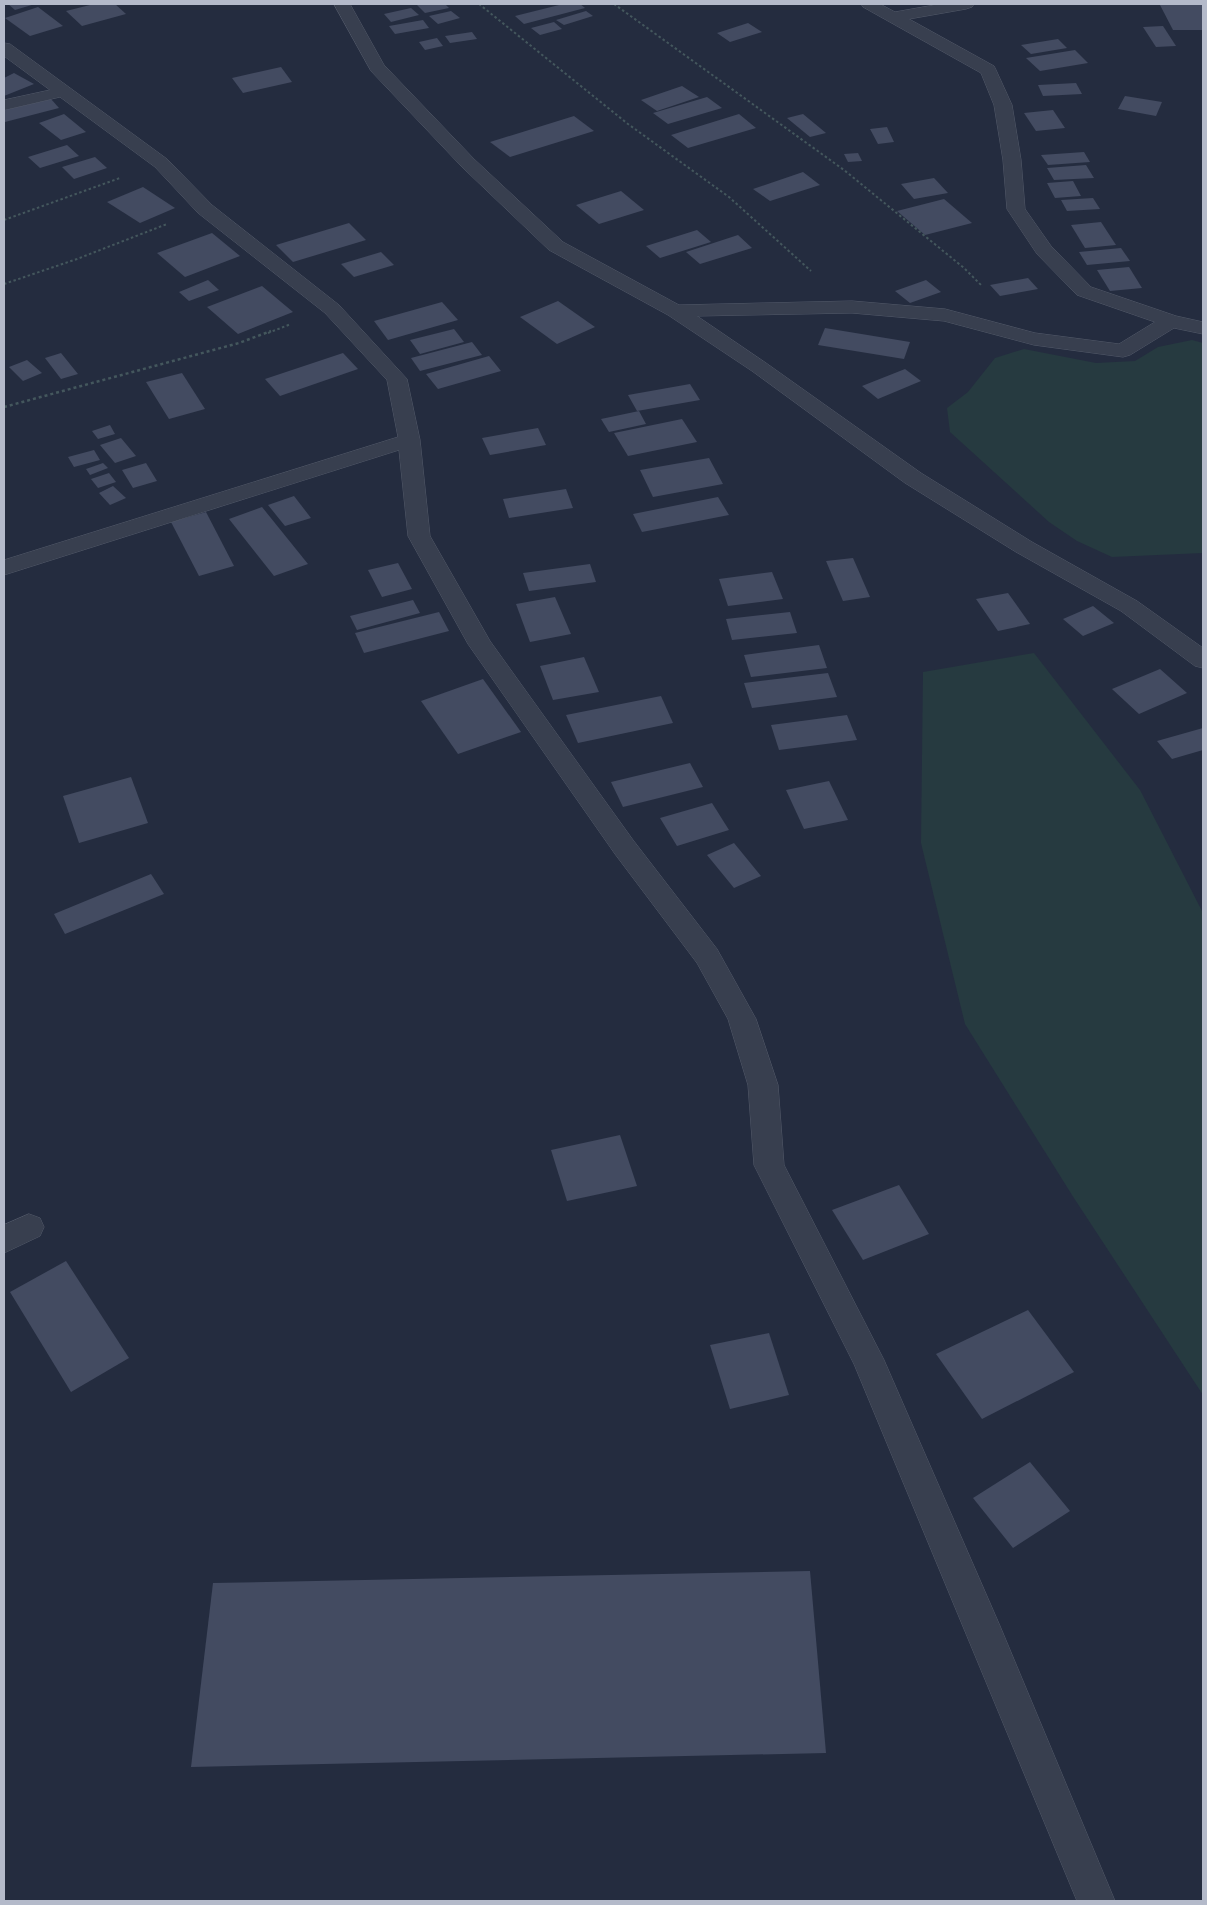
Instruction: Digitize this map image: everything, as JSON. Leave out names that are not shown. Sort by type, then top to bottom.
[{"type":"street","points":[[342,4],[378,67],[468,163],[556,246],[675,311],[759,367],[913,478],[1024,547],[1129,606],[1203,660]]},
{"type":"street","points":[[869,4],[988,70],[1003,105],[1012,160],[1016,209],[1044,250],[1084,291],[1171,321],[1203,328]]},
{"type":"street","points":[[894,17],[966,4]]},
{"type":"street","points":[[4,48],[161,164],[205,209],[332,309],[397,379],[409,440],[419,536],[480,644],[624,847],[707,956],[742,1019],[763,1085],[770,1165],[868,1360],[987,1638],[1096,1901]]},
{"type":"street","points":[[4,105],[62,92]]},
{"type":"street","points":[[675,311],[852,307],[945,316],[1034,340],[1123,351],[1171,321]]},
{"type":"street","points":[[4,568],[409,440]]},
{"type":"path","points":[[479,4],[628,124],[729,197],[852,307]]},
{"type":"path","points":[[614,4],[844,170],[964,268],[983,288]]},
{"type":"path","points":[[4,220],[161,164]]},
{"type":"path","points":[[4,284],[77,260],[205,209]]},
{"type":"path","points":[[4,407],[239,343],[332,309]]},
{"type":"shaded area","points":[[1192,340],[1203,343],[1203,553],[1112,557],[1077,541],[1049,522],[950,432],[947,408],[968,392],[995,358],[1024,349],[1096,363],[1135,361],[1158,347]]},
{"type":"shaded area","points":[[1034,653],[1140,790],[1203,913],[1203,1395],[1072,1195],[965,1024],[921,843],[923,672]]},
{"type":"building","points":[[8,4],[35,4],[15,10]]},
{"type":"building","points":[[94,4],[115,4],[126,14],[82,26],[66,11]]},
{"type":"building","points":[[445,4],[449,8],[425,13],[417,5]]},
{"type":"building","points":[[563,4],[580,4],[585,8],[524,24],[515,16]]},
{"type":"building","points":[[1203,4],[1203,30],[1173,30],[1160,5]]},
{"type":"building","points":[[38,7],[63,26],[30,36],[5,18]]},
{"type":"building","points":[[411,8],[419,15],[391,22],[384,14]]},
{"type":"building","points":[[451,11],[460,18],[438,24],[429,16]]},
{"type":"building","points":[[586,11],[593,16],[564,25],[556,20]]},
{"type":"building","points":[[423,20],[429,28],[395,34],[389,26]]},
{"type":"building","points":[[554,22],[562,29],[540,35],[531,28]]},
{"type":"building","points":[[748,23],[762,32],[730,42],[717,33]]},
{"type":"building","points":[[1163,26],[1176,46],[1156,47],[1143,27]]},
{"type":"building","points":[[472,32],[477,39],[450,43],[445,36]]},
{"type":"building","points":[[437,38],[443,46],[425,50],[419,42]]},
{"type":"building","points":[[1058,39],[1067,48],[1031,54],[1021,45]]},
{"type":"building","points":[[1075,50],[1088,63],[1040,71],[1026,58]]},
{"type":"building","points":[[281,67],[292,82],[243,93],[232,78]]},
{"type":"building","points":[[14,73],[34,84],[4,96],[4,78]]},
{"type":"building","points":[[1076,83],[1082,94],[1043,96],[1038,85]]},
{"type":"building","points":[[682,86],[699,97],[657,111],[641,100]]},
{"type":"building","points":[[1125,96],[1162,102],[1156,116],[1118,109]]},
{"type":"building","points":[[707,97],[722,108],[668,124],[653,113]]},
{"type":"building","points":[[51,99],[59,108],[5,122],[4,120],[4,110]]},
{"type":"building","points":[[1053,110],[1065,128],[1036,131],[1024,113]]},
{"type":"building","points":[[64,114],[86,132],[61,140],[39,123]]},
{"type":"building","points":[[739,114],[756,128],[688,148],[671,135]]},
{"type":"building","points":[[803,114],[826,133],[810,137],[787,118]]},
{"type":"building","points":[[574,116],[594,131],[510,157],[490,142]]},
{"type":"building","points":[[887,127],[894,142],[878,144],[870,129]]},
{"type":"building","points":[[67,145],[79,156],[40,168],[28,157]]},
{"type":"building","points":[[1084,152],[1090,162],[1048,165],[1041,155]]},
{"type":"building","points":[[858,153],[862,161],[848,162],[844,154]]},
{"type":"building","points":[[95,157],[107,168],[74,179],[62,167]]},
{"type":"building","points":[[1086,165],[1094,178],[1054,180],[1047,168]]},
{"type":"building","points":[[803,172],[820,185],[770,201],[753,189]]},
{"type":"building","points":[[934,178],[948,193],[914,199],[901,184]]},
{"type":"building","points":[[1073,181],[1081,196],[1055,198],[1047,183]]},
{"type":"building","points":[[143,187],[175,208],[140,223],[107,202]]},
{"type":"building","points":[[621,191],[644,210],[599,224],[576,205]]},
{"type":"building","points":[[1093,198],[1100,209],[1067,211],[1061,200]]},
{"type":"building","points":[[944,199],[972,223],[925,235],[897,211]]},
{"type":"building","points":[[1101,222],[1116,245],[1085,248],[1071,225]]},
{"type":"building","points":[[349,223],[366,240],[293,262],[276,245]]},
{"type":"building","points":[[697,230],[711,242],[660,258],[646,246]]},
{"type":"building","points":[[212,233],[240,256],[185,277],[157,253]]},
{"type":"building","points":[[738,235],[752,248],[700,264],[686,252]]},
{"type":"building","points":[[1121,248],[1130,261],[1087,265],[1079,252]]},
{"type":"building","points":[[381,252],[394,265],[354,277],[341,264]]},
{"type":"building","points":[[1129,267],[1142,288],[1110,291],[1097,270]]},
{"type":"building","points":[[1028,278],[1038,289],[1000,296],[990,285]]},
{"type":"building","points":[[208,280],[219,290],[189,301],[179,292]]},
{"type":"building","points":[[926,280],[941,292],[910,303],[895,291]]},
{"type":"building","points":[[262,286],[293,312],[238,334],[207,307]]},
{"type":"building","points":[[558,301],[595,327],[557,344],[520,317]]},
{"type":"building","points":[[442,302],[458,320],[388,340],[374,321]]},
{"type":"building","points":[[825,328],[910,342],[904,359],[818,345]]},
{"type":"building","points":[[454,329],[464,342],[420,354],[410,340]]},
{"type":"building","points":[[472,342],[482,355],[420,371],[411,358]]},
{"type":"building","points":[[61,353],[78,374],[61,379],[45,358]]},
{"type":"building","points":[[343,353],[358,369],[280,396],[265,379]]},
{"type":"building","points":[[489,356],[501,371],[438,389],[426,374]]},
{"type":"building","points":[[27,360],[42,373],[23,381],[9,367]]},
{"type":"building","points":[[905,369],[921,381],[878,399],[862,386]]},
{"type":"building","points":[[182,373],[205,409],[169,419],[146,382]]},
{"type":"building","points":[[690,384],[700,400],[637,411],[628,395]]},
{"type":"building","points":[[639,411],[646,424],[609,432],[601,419]]},
{"type":"building","points":[[682,419],[697,442],[628,456],[614,433]]},
{"type":"building","points":[[110,425],[115,434],[98,439],[92,431]]},
{"type":"building","points":[[538,428],[546,445],[490,455],[482,438]]},
{"type":"building","points":[[121,438],[136,456],[115,463],[100,445]]},
{"type":"building","points":[[94,450],[100,460],[74,467],[68,457]]},
{"type":"building","points":[[709,458],[723,484],[653,497],[640,470]]},
{"type":"building","points":[[103,463],[108,468],[90,475],[86,469]]},
{"type":"building","points":[[146,463],[157,481],[133,488],[122,470]]},
{"type":"building","points":[[109,473],[116,482],[98,488],[91,479]]},
{"type":"building","points":[[113,486],[126,498],[110,505],[99,493]]},
{"type":"building","points":[[566,489],[573,508],[509,518],[503,499]]},
{"type":"building","points":[[294,496],[311,518],[285,526],[268,505]]},
{"type":"building","points":[[718,497],[729,515],[642,532],[633,514]]},
{"type":"building","points":[[262,507],[308,564],[274,576],[229,519]]},
{"type":"building","points":[[206,512],[234,566],[199,576],[171,522]]},
{"type":"building","points":[[853,558],[870,597],[843,601],[826,561]]},
{"type":"building","points":[[398,563],[412,589],[382,597],[368,570]]},
{"type":"building","points":[[590,564],[596,582],[529,591],[523,573]]},
{"type":"building","points":[[772,572],[783,599],[728,606],[719,579]]},
{"type":"building","points":[[1008,593],[1030,624],[998,631],[976,599]]},
{"type":"building","points":[[555,597],[571,634],[530,642],[516,604]]},
{"type":"building","points":[[413,600],[420,613],[357,630],[350,616]]},
{"type":"building","points":[[1093,606],[1114,623],[1083,636],[1063,619]]},
{"type":"building","points":[[439,612],[449,631],[364,653],[355,633]]},
{"type":"building","points":[[790,612],[797,633],[732,640],[726,619]]},
{"type":"building","points":[[819,645],[827,668],[751,677],[744,655]]},
{"type":"building","points":[[584,657],[599,692],[553,700],[540,666]]},
{"type":"building","points":[[1160,669],[1187,693],[1139,714],[1112,689]]},
{"type":"building","points":[[828,673],[837,697],[752,708],[744,683]]},
{"type":"building","points":[[483,679],[521,732],[458,754],[421,701]]},
{"type":"building","points":[[661,696],[673,723],[578,743],[566,715]]},
{"type":"building","points":[[847,715],[857,740],[779,750],[771,725]]},
{"type":"building","points":[[1203,728],[1203,750],[1172,759],[1157,741]]},
{"type":"building","points":[[690,763],[703,787],[623,807],[611,782]]},
{"type":"building","points":[[131,777],[148,823],[79,843],[63,796]]},
{"type":"building","points":[[829,781],[848,820],[804,829],[786,790]]},
{"type":"building","points":[[712,803],[729,830],[677,846],[660,818]]},
{"type":"building","points":[[734,843],[761,876],[734,888],[707,855]]},
{"type":"building","points":[[151,874],[164,894],[65,934],[54,914]]},
{"type":"building","points":[[620,1135],[637,1186],[567,1201],[551,1150]]},
{"type":"building","points":[[899,1185],[929,1234],[863,1260],[832,1210]]},
{"type":"building","points":[[66,1261],[129,1358],[71,1392],[10,1292]]},
{"type":"building","points":[[1028,1310],[1074,1372],[982,1419],[936,1354]]},
{"type":"building","points":[[769,1333],[789,1395],[730,1409],[710,1345]]},
{"type":"building","points":[[1030,1462],[1070,1511],[1013,1548],[973,1498]]},
{"type":"building","points":[[810,1571],[826,1753],[191,1767],[213,1583]]}]
